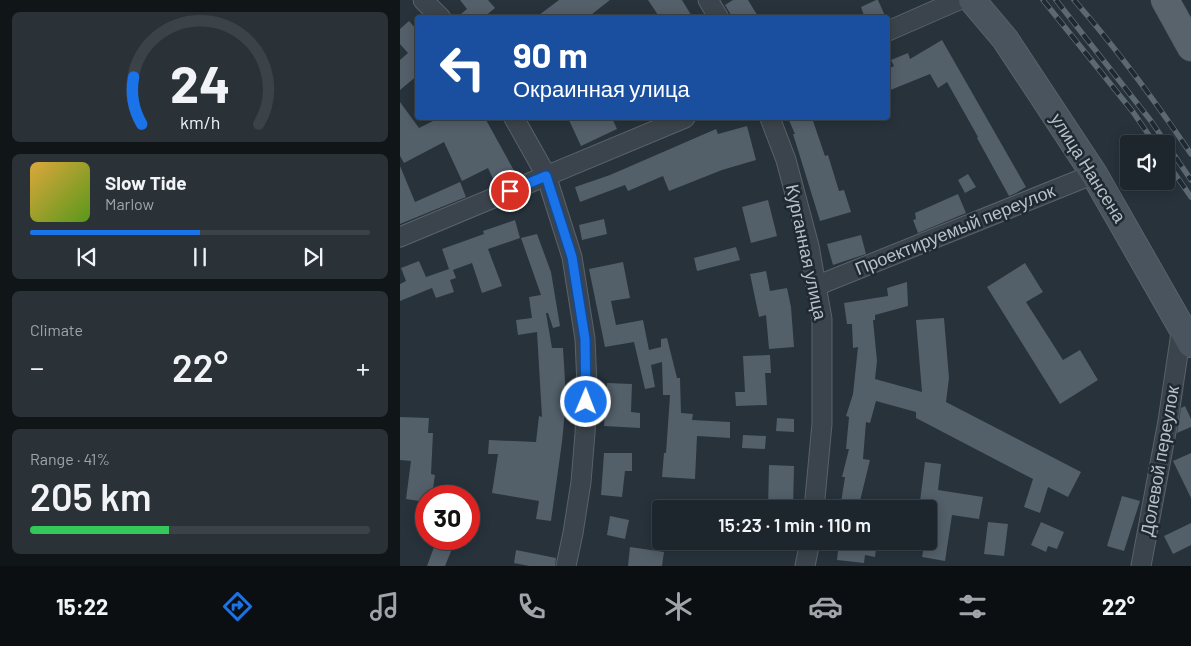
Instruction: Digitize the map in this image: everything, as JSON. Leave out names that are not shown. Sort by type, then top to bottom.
[{"type":"main road","name":"улица Нансена","points":[[972,0],[1005,39],[1094,174],[1186,335]]},
{"type":"main road","points":[[1165,0],[1191,47]]},
{"type":"street","points":[[423,0],[438,15]]},
{"type":"street","points":[[708,0],[717,15]]},
{"type":"street","points":[[890,30],[959,0]]},
{"type":"street","points":[[515,120],[546,176],[572,257],[585,339],[587,386],[582,472],[566,566]]},
{"type":"street","points":[[400,238],[680,120]]},
{"type":"street","name":"Курганная улица","points":[[771,120],[786,160],[809,246],[822,319],[822,424],[815,500]]},
{"type":"street","name":"Проектируемый переулок","points":[[816,286],[1094,174]]},
{"type":"street","name":"Долевой переулок","points":[[1141,566],[1186,335]]},
{"type":"street","points":[[805,566],[808,550]]},
{"type":"building","points":[[460,0],[488,0],[495,8],[487,15],[460,15],[467,9]]},
{"type":"building","points":[[559,0],[610,0],[591,15],[539,15]]},
{"type":"building","points":[[648,0],[682,0],[691,15],[658,15]]},
{"type":"building","points":[[733,0],[748,0],[757,15],[731,15],[725,5]]},
{"type":"building","points":[[878,0],[885,15],[864,15],[861,7]]},
{"type":"building","points":[[409,21],[415,28],[415,78],[400,90],[400,60],[408,53],[400,44],[400,29]]},
{"type":"building","points":[[942,40],[1026,187],[1009,196],[947,82],[938,88],[930,74],[890,90],[890,68],[894,66],[891,60],[908,53],[910,59]]},
{"type":"building","points":[[400,102],[419,128],[435,120],[486,120],[517,176],[496,185],[488,168],[462,181],[444,142],[404,163],[400,156]]},
{"type":"building","points":[[569,120],[613,120],[617,129],[581,146]]},
{"type":"building","points":[[789,120],[813,120],[825,156],[828,155],[839,191],[844,190],[851,212],[820,221],[793,134],[795,134]]},
{"type":"building","points":[[747,126],[756,160],[722,170],[669,191],[663,176],[628,191],[625,185],[580,202],[575,187],[610,175],[716,129],[718,134]]},
{"type":"building","points":[[400,166],[415,202],[460,182],[466,197],[400,224]]},
{"type":"building","points":[[968,174],[976,187],[965,193],[958,180]]},
{"type":"building","points":[[958,194],[966,213],[918,233],[913,220],[916,219],[915,213]]},
{"type":"building","points":[[768,200],[777,236],[751,243],[742,207]]},
{"type":"building","points":[[604,219],[607,234],[582,240],[579,225]]},
{"type":"building","points":[[515,220],[520,238],[488,249],[502,286],[482,293],[472,263],[453,270],[456,278],[450,280],[454,292],[436,298],[432,288],[400,301],[400,284],[406,281],[401,268],[419,261],[426,277],[449,269],[442,249],[484,234],[483,231]]},
{"type":"building","points":[[537,234],[551,272],[560,326],[553,328],[548,313],[546,313],[552,348],[563,348],[566,401],[551,521],[536,519],[539,501],[492,493],[498,454],[488,454],[489,440],[536,442],[539,416],[542,417],[537,332],[518,335],[516,320],[532,318],[529,297],[541,295],[521,238]]},
{"type":"building","points":[[861,235],[866,254],[833,265],[827,244]]},
{"type":"building","points":[[736,247],[740,260],[697,271],[694,258]]},
{"type":"building","points":[[623,262],[630,298],[611,301],[616,325],[643,320],[649,350],[661,347],[661,339],[667,338],[677,378],[680,378],[681,413],[693,414],[692,420],[730,422],[730,438],[697,436],[695,479],[662,477],[664,453],[666,453],[670,395],[663,395],[662,362],[651,365],[655,387],[645,389],[634,342],[605,347],[589,269]]},
{"type":"building","points":[[1025,263],[1043,292],[1026,302],[1063,360],[1080,350],[1098,380],[1060,404],[987,287]]},
{"type":"building","points":[[766,271],[770,291],[787,288],[791,307],[794,347],[769,349],[766,315],[759,317],[750,274]]},
{"type":"building","points":[[907,282],[908,306],[875,315],[875,320],[873,320],[877,361],[875,379],[922,392],[916,320],[944,318],[949,378],[946,402],[1081,472],[1068,497],[1048,487],[1040,513],[1024,507],[1033,479],[916,418],[916,412],[876,401],[870,423],[866,422],[863,459],[870,460],[860,500],[841,500],[845,477],[842,477],[849,449],[846,449],[849,417],[846,416],[853,394],[858,347],[853,348],[852,324],[847,324],[844,303],[888,296],[887,288]]},
{"type":"building","points":[[770,355],[771,373],[765,373],[767,405],[736,406],[735,392],[745,392],[743,356]]},
{"type":"building","points":[[607,383],[632,384],[631,412],[640,413],[640,428],[604,426]]},
{"type":"building","points":[[1185,406],[1191,419],[1191,427],[1177,433],[1181,408]]},
{"type":"building","points":[[400,417],[429,418],[428,433],[433,433],[431,474],[435,475],[434,485],[415,485],[415,500],[406,499],[411,461],[400,460]]},
{"type":"building","points":[[777,418],[794,419],[794,432],[776,431]]},
{"type":"building","points":[[743,435],[766,436],[765,449],[742,448]]},
{"type":"building","points":[[604,453],[632,453],[632,471],[625,471],[622,497],[601,495]]},
{"type":"building","points":[[1191,453],[1191,498],[1173,461]]},
{"type":"building","points":[[925,462],[941,464],[938,490],[983,497],[979,519],[952,515],[945,561],[922,557],[923,550],[937,550],[937,500],[920,500]]},
{"type":"building","points":[[769,465],[794,466],[793,500],[768,500]]},
{"type":"building","points":[[1122,496],[1140,501],[1124,551],[1107,546]]},
{"type":"building","points":[[610,516],[629,520],[625,539],[607,535]]},
{"type":"building","points":[[988,522],[1008,524],[1004,556],[984,554]]},
{"type":"building","points":[[1041,522],[1064,532],[1057,549],[1048,546],[1046,552],[1031,545]]},
{"type":"building","points":[[1191,523],[1191,545],[1173,554],[1164,536]]},
{"type":"building","points":[[630,547],[664,552],[662,566],[628,566]]},
{"type":"building","points":[[433,550],[452,550],[445,566],[427,566]]},
{"type":"building","points":[[516,550],[556,558],[555,566],[529,566],[514,563]]},
{"type":"building","points":[[838,550],[876,550],[875,557],[865,555],[864,563],[837,560]]},
{"type":"railway","points":[[1043,0],[1133,112],[1149,135]]},
{"type":"railway","points":[[1056,0],[1151,121],[1191,180]]},
{"type":"railway","points":[[1074,0],[1164,114],[1191,154]]},
{"type":"railway","points":[[1175,174],[1191,197]]},
{"type":"route","points":[[510,191],[546,176],[572,257],[585,339],[586,402]]}]
